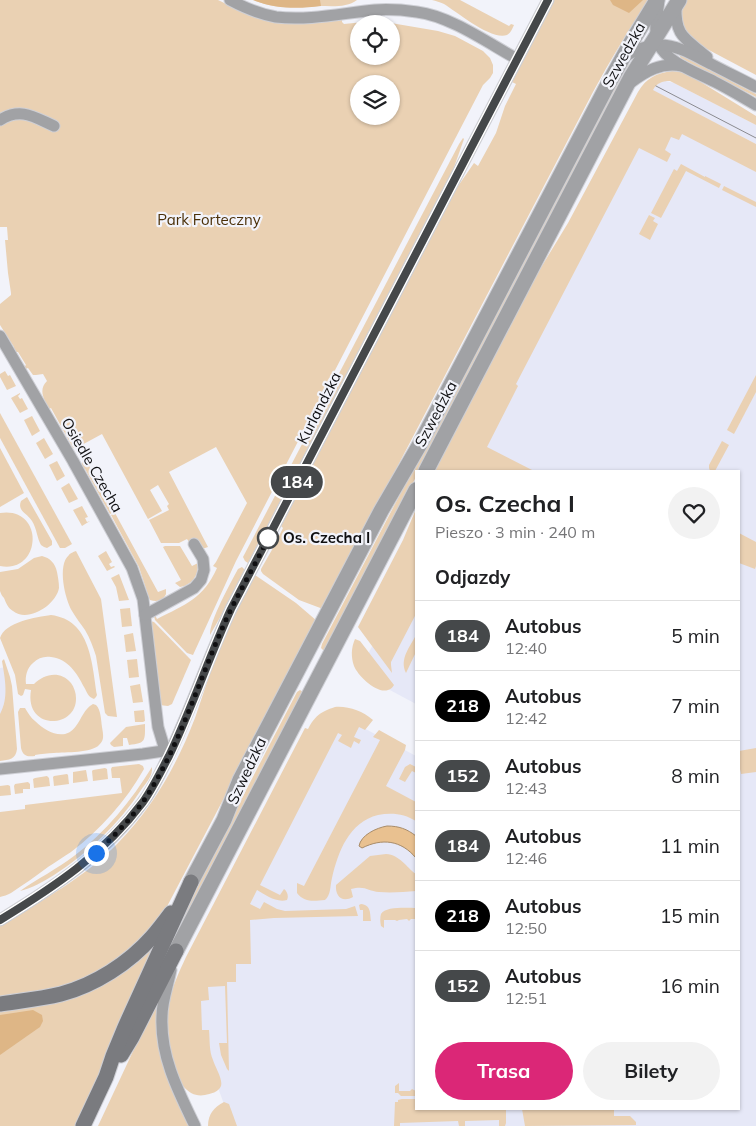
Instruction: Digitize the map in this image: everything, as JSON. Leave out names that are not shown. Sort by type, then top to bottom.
[{"type":"main road","points":[[0,1004],[61,994],[107,974],[138,951],[152,937],[173,910],[191,882]]},
{"type":"main road","points":[[83,1126],[106,1077],[124,1028],[191,882]]},
{"type":"main road","points":[[106,1077],[132,1037],[176,952]]},
{"type":"street","points":[[230,0],[255,12],[286,18],[314,17],[365,6],[419,12],[456,26],[517,59]]},
{"type":"street","name":"Kurlandzka","points":[[0,920],[69,875],[96,853],[126,823],[144,801],[159,776],[168,750],[180,733],[231,609],[548,0]]},
{"type":"street","points":[[658,0],[656,42],[672,60],[756,105]]},
{"type":"street","name":"Szwedzka","points":[[191,882],[224,820],[240,780],[380,511],[420,444],[622,58],[658,0]]},
{"type":"street","points":[[678,2],[676,19],[679,31],[684,38],[721,69]]},
{"type":"street","name":"Szwedzka","points":[[427,470],[627,86],[656,42],[678,2]]},
{"type":"street","points":[[622,58],[656,42],[684,51],[756,87]]},
{"type":"street","points":[[627,86],[646,72],[658,67],[675,65],[689,69]]},
{"type":"street","points":[[0,120],[10,114],[28,114],[54,126]]},
{"type":"street","name":"Osiedle Czecha","points":[[0,336],[132,568],[143,599],[158,727],[168,750]]},
{"type":"street","name":"Szwedzka","points":[[176,952],[415,492]]},
{"type":"street","points":[[145,615],[194,588],[200,580],[204,570],[206,555],[194,544]]},
{"type":"street","points":[[0,769],[168,750]]},
{"type":"street","points":[[176,952],[162,1014],[162,1040],[173,1078],[195,1126]]},
{"type":"shaded area","points":[[253,0],[320,0],[321,6],[287,8]]},
{"type":"shaded area","points":[[610,0],[643,0],[629,13],[613,5]]},
{"type":"shaded area","points":[[666,81],[674,83],[756,125],[756,144],[652,90],[659,83]]},
{"type":"shaded area","points":[[692,122],[756,155],[756,1126],[232,1126],[191,1014],[345,718],[415,755],[415,1110],[740,1110],[740,470],[469,470],[642,136]]},
{"type":"shaded area","points":[[415,565],[415,703],[358,673]]},
{"type":"shaded area","points":[[6,667],[9,677],[0,754],[0,668]]},
{"type":"shaded area","points":[[387,826],[403,828],[415,835],[415,857],[404,847],[391,842],[377,843],[362,848],[359,846],[363,839],[378,828]]},
{"type":"shaded area","points":[[33,1010],[42,1015],[43,1021],[40,1027],[0,1055],[0,1015]]},
{"type":"green space","name":"Park Forteczny","points":[[0,0],[218,0],[252,16],[278,23],[299,24],[342,20],[344,24],[350,23],[350,65],[400,65],[400,25],[455,36],[483,51],[490,58],[493,65],[493,73],[483,85],[236,561],[193,655],[187,653],[155,620],[154,616],[157,619],[193,600],[206,587],[217,568],[213,566],[247,503],[216,447],[169,472],[208,547],[202,549],[191,545],[187,539],[179,543],[161,543],[149,520],[169,510],[167,506],[169,504],[158,485],[150,490],[162,511],[148,519],[102,434],[73,448],[44,398],[42,391],[47,381],[43,374],[33,375],[28,368],[25,369],[26,365],[18,352],[14,352],[11,348],[14,347],[0,325],[0,304],[11,295],[5,240],[8,240],[7,227],[0,227]]},
{"type":"green space","points":[[253,0],[357,0],[353,3],[339,6],[294,7],[269,5]]},
{"type":"green space","points":[[432,0],[460,0],[509,26],[511,24],[514,25],[507,35],[493,34],[475,25],[444,4]]},
{"type":"green space","points":[[554,0],[649,0],[593,92],[323,609],[299,600],[263,574],[261,569],[278,541],[283,528],[281,526],[456,189],[474,163],[478,166],[496,133],[505,106],[516,84],[512,82]]},
{"type":"green space","points":[[684,0],[756,0],[756,75],[690,40],[681,27],[681,5]]},
{"type":"green space","points":[[679,55],[756,94],[756,97],[690,63]]},
{"type":"green space","points":[[631,64],[420,470],[415,470],[415,479],[323,650],[321,648],[322,644],[619,76]]},
{"type":"green space","points":[[672,71],[691,76],[756,116],[756,125],[670,81],[660,83],[653,90],[756,144],[756,172],[682,134],[679,140],[671,137],[665,150],[671,154],[667,162],[639,148],[516,384],[518,386],[487,447],[532,470],[434,470],[534,279],[568,223],[638,92],[652,77]]},
{"type":"green space","points":[[463,138],[452,173],[248,563],[243,557]]},
{"type":"green space","points":[[681,164],[721,184],[719,188],[686,171],[661,218],[651,213],[674,169],[677,171]]},
{"type":"green space","points":[[724,186],[756,202],[756,207],[722,190]]},
{"type":"green space","points":[[649,215],[655,218],[653,221],[658,224],[650,240],[639,234]]},
{"type":"green space","points":[[5,371],[8,376],[10,375],[16,386],[7,390],[0,377],[0,374]]},
{"type":"green space","points":[[756,375],[756,392],[734,434],[727,430]]},
{"type":"green space","points":[[20,393],[18,396],[20,399],[22,398],[28,409],[20,413],[11,398]]},
{"type":"green space","points":[[0,413],[72,544],[65,548],[60,548],[0,438]]},
{"type":"green space","points":[[32,416],[40,431],[32,436],[24,420]]},
{"type":"green space","points":[[44,438],[53,454],[45,459],[36,443]]},
{"type":"green space","points":[[722,441],[729,445],[716,470],[710,470],[709,465]]},
{"type":"green space","points":[[0,448],[24,493],[0,507]]},
{"type":"green space","points":[[86,458],[93,460],[88,464],[114,512],[110,514],[85,469],[82,468],[82,461]]},
{"type":"green space","points":[[57,461],[65,476],[57,481],[49,465]]},
{"type":"green space","points":[[69,483],[78,499],[69,503],[61,488]]},
{"type":"green space","points":[[27,497],[52,541],[52,545],[47,548],[41,545],[32,521],[20,507],[21,501]]},
{"type":"green space","points":[[82,506],[88,517],[85,518],[87,522],[90,521],[82,526],[73,510]]},
{"type":"green space","points":[[415,511],[415,616],[391,662],[392,673],[358,627],[403,540]]},
{"type":"green space","points":[[0,513],[15,514],[25,519],[31,529],[33,540],[30,551],[24,560],[14,566],[0,566]]},
{"type":"green space","points":[[115,513],[158,592],[166,589],[166,594],[161,600],[150,600],[139,567],[111,515]]},
{"type":"green space","points":[[740,534],[756,542],[755,569],[740,563]]},
{"type":"green space","points":[[180,546],[192,566],[198,563],[196,575],[188,584],[180,587],[175,583],[181,580],[163,547]]},
{"type":"green space","points":[[76,551],[101,599],[117,717],[108,716],[105,713],[96,656],[87,633],[69,606],[65,591],[63,566],[69,555]]},
{"type":"green space","points":[[106,551],[112,562],[109,564],[111,567],[115,567],[107,571],[98,556]]},
{"type":"green space","points":[[42,556],[52,561],[55,566],[59,586],[57,594],[47,606],[40,610],[26,615],[19,614],[7,605],[1,594],[0,572],[18,569],[34,558]]},
{"type":"green space","points":[[242,567],[245,570],[210,635],[213,621],[221,602],[238,569]]},
{"type":"green space","points":[[119,574],[129,600],[119,601],[116,587],[111,578]]},
{"type":"green space","points":[[255,575],[296,603],[317,621],[162,916],[129,954],[73,986],[0,1000],[0,925],[62,888],[105,856],[131,829],[153,800],[172,769],[188,735],[218,652]]},
{"type":"green space","points":[[130,608],[132,626],[122,627],[120,609]]},
{"type":"green space","points":[[51,615],[64,619],[74,625],[82,634],[91,657],[97,695],[94,699],[90,697],[75,672],[57,658],[44,657],[37,660],[28,670],[26,684],[34,684],[47,676],[57,675],[67,679],[75,692],[74,708],[68,716],[60,720],[51,721],[42,719],[35,713],[31,703],[31,690],[25,689],[21,696],[18,694],[15,675],[0,638],[3,632],[14,624]]},
{"type":"green space","points":[[150,621],[154,622],[191,660],[172,704],[168,706],[159,705]]},
{"type":"green space","points":[[133,633],[136,651],[126,652],[124,635]]},
{"type":"green space","points":[[415,637],[415,654],[406,673],[404,663],[408,649]]},
{"type":"green space","points":[[355,639],[360,641],[394,685],[391,689],[384,691],[373,687],[356,670],[352,656]]},
{"type":"green space","points":[[4,659],[12,686],[17,749],[14,757],[0,761],[0,714],[5,702],[5,681],[2,661]]},
{"type":"green space","points":[[137,659],[139,677],[129,678],[127,660]]},
{"type":"green space","points":[[140,684],[143,702],[133,703],[130,686]]},
{"type":"green space","points":[[300,690],[303,692],[149,991],[202,875],[297,692]]},
{"type":"green space","points":[[93,704],[98,707],[100,712],[103,734],[102,741],[96,748],[85,751],[47,753],[35,756],[28,756],[23,753],[18,712],[20,708],[25,708],[32,718],[44,729],[56,734],[66,734],[72,731],[85,711]]},
{"type":"green space","points":[[335,707],[355,710],[373,720],[365,730],[359,727],[354,737],[361,740],[359,744],[354,741],[351,748],[338,741],[342,735],[338,733],[260,885],[280,895],[284,889],[288,897],[287,900],[275,899],[257,890],[250,904],[260,909],[264,902],[285,911],[346,909],[355,906],[358,916],[250,920],[251,964],[236,964],[236,982],[227,982],[229,1071],[221,1055],[219,1043],[227,1043],[225,986],[208,987],[209,1000],[201,1001],[202,1030],[209,1030],[211,1053],[220,1077],[221,1086],[212,1093],[205,1095],[194,1094],[186,1089],[173,1067],[167,1040],[166,1016],[178,974],[305,728],[308,729],[313,721],[322,713]]},
{"type":"green space","points":[[144,710],[145,721],[135,722],[134,711]]},
{"type":"green space","points":[[145,724],[142,742],[129,745],[127,738],[123,738],[123,746],[114,747],[111,745],[110,743],[126,727]]},
{"type":"green space","points":[[379,730],[406,745],[386,786],[415,801],[415,820],[403,815],[388,814],[378,815],[359,824],[346,839],[342,848],[327,898],[325,900],[306,900],[297,893],[297,883],[304,886],[380,740],[373,737]]},
{"type":"green space","points":[[756,748],[756,772],[741,774],[740,751]]},
{"type":"green space","points":[[139,764],[144,769],[137,781],[121,804],[92,834],[71,852],[10,894],[0,897],[0,812],[25,809],[25,805],[122,793],[120,778],[112,778],[112,767]]},
{"type":"green space","points":[[410,764],[415,766],[415,772],[412,771],[405,782],[399,779],[405,767]]},
{"type":"green space","points":[[152,767],[149,779],[132,803],[102,837],[54,875],[20,891],[67,861],[97,837],[127,804]]},
{"type":"green space","points":[[107,769],[108,779],[93,781],[92,771]]},
{"type":"green space","points":[[86,770],[88,781],[73,783],[73,772]]},
{"type":"green space","points":[[67,774],[69,784],[54,786],[54,776]]},
{"type":"green space","points":[[47,776],[50,786],[34,788],[33,779]]},
{"type":"green space","points":[[28,782],[30,789],[23,789],[23,793],[15,794],[15,784]]},
{"type":"green space","points":[[0,786],[10,786],[11,795],[0,796]]},
{"type":"green space","points":[[386,854],[399,859],[415,873],[415,891],[384,892],[360,888],[351,889],[353,897],[349,899],[340,897],[336,885],[370,856]]},
{"type":"green space","points":[[359,905],[367,906],[371,921],[363,921],[363,910],[360,910]]},
{"type":"green space","points":[[397,908],[415,908],[415,919],[409,921],[407,919],[397,921],[384,920],[384,928],[381,926],[380,917],[383,911]]},
{"type":"green space","points":[[158,939],[77,1126],[0,1126],[0,1008],[46,1001]]},
{"type":"green space","points":[[158,1003],[157,1040],[191,1126],[98,1126],[143,1030]]},
{"type":"green space","points":[[399,1083],[399,1091],[410,1091],[412,1089],[415,1090],[415,1096],[401,1096],[395,1093],[395,1086]]},
{"type":"green space","points":[[415,1099],[415,1110],[506,1110],[506,1123],[505,1126],[499,1126],[499,1120],[465,1121],[465,1126],[459,1126],[458,1121],[400,1123],[400,1126],[394,1126],[395,1102],[398,1102],[398,1100]]},
{"type":"green space","points":[[224,1102],[229,1104],[237,1126],[208,1126],[212,1111]]},
{"type":"green space","points":[[522,1110],[614,1110],[614,1116],[630,1116],[636,1122],[636,1125],[525,1126]]},
{"type":"tram line","points":[[656,86],[756,138]]},
{"type":"bus line","name":"184","points":[[0,920],[80,868],[126,823],[144,801],[159,776],[180,733],[231,609],[548,0]]},
{"type":"place","name":"Os. Czecha I","points":[[268,538]]},
{"type":"route","points":[[96,853],[126,823],[144,801],[159,776],[180,733],[222,628],[268,538]]}]
